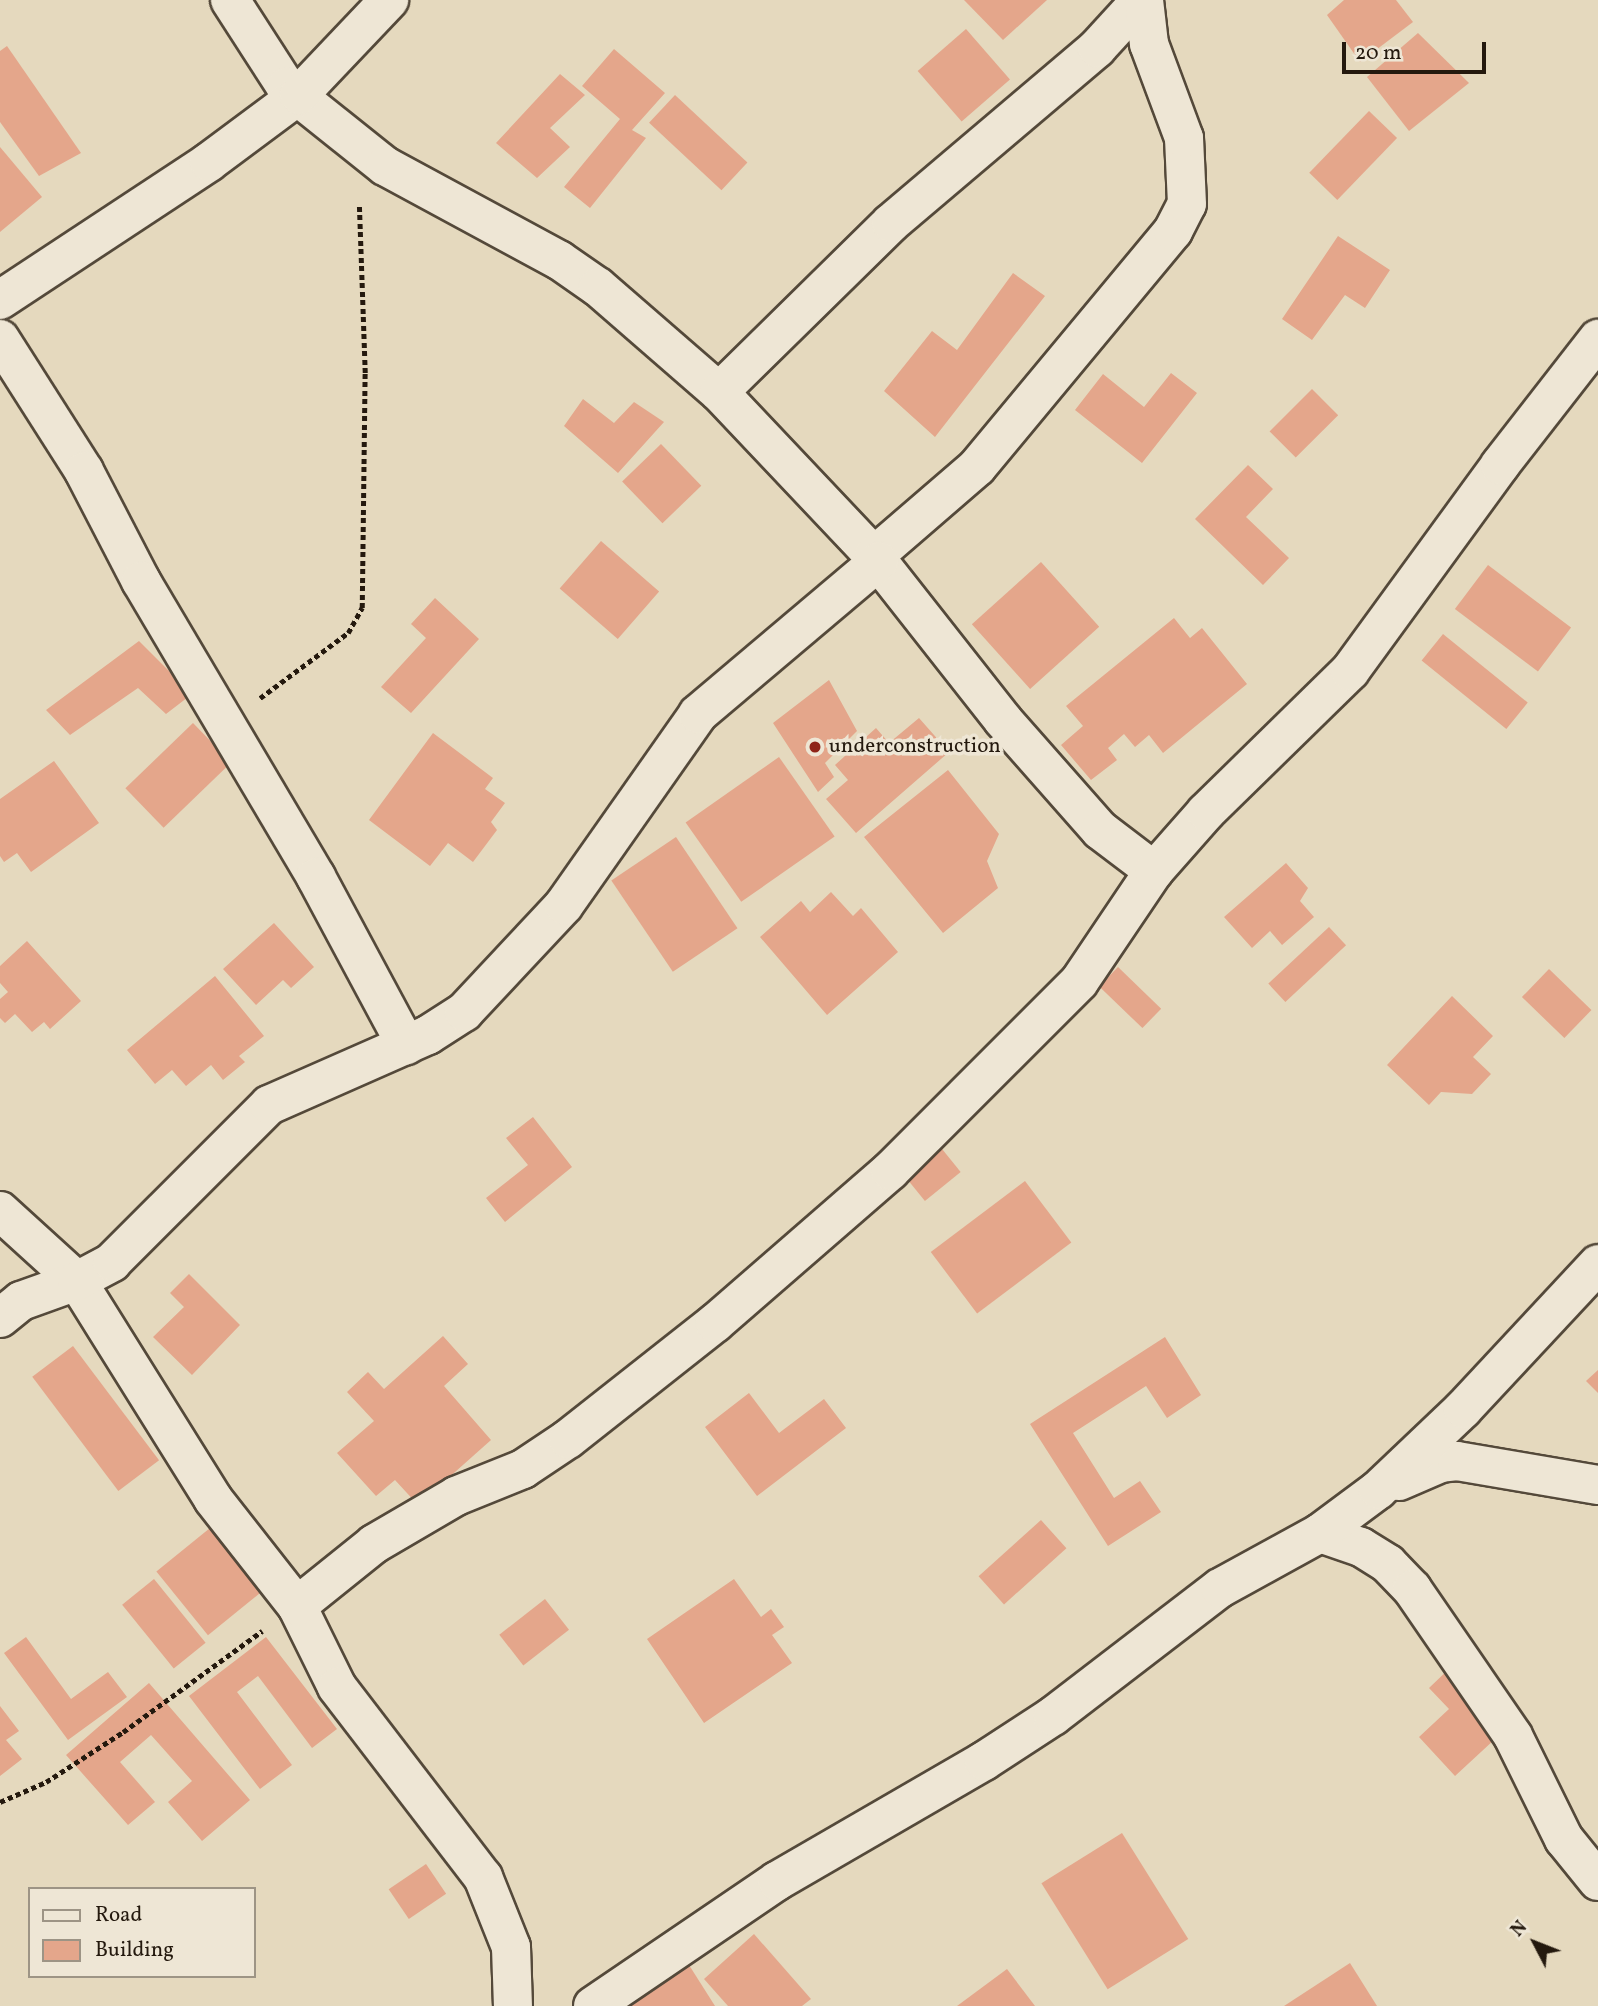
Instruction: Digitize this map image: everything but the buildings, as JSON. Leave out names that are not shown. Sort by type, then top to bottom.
[{"type":"street","points":[[230,0],[268,64],[299,95],[360,146],[385,166],[559,260],[598,287],[719,392],[877,559],[1003,720],[1091,820],[1121,850],[1154,871]]},
{"type":"street","points":[[0,300],[209,162],[299,95],[389,0]]},
{"type":"street","points":[[719,392],[891,223],[1097,48],[1143,0]]},
{"type":"street","points":[[0,1318],[21,1301],[77,1282],[112,1262],[269,1105],[406,1045],[464,1012],[512,965],[564,905],[698,714],[877,559],[977,467],[1173,231],[1186,204],[1184,138],[1149,44],[1143,0]]},
{"type":"street","points":[[0,339],[85,471],[141,581],[225,721],[406,1045]]},
{"type":"street","points":[[297,1606],[374,1545],[456,1496],[523,1469],[568,1439],[715,1323],[890,1171],[1079,982],[1154,871],[1206,812],[1350,671],[1598,339]]},
{"type":"street","points":[[0,1211],[77,1282],[213,1499],[297,1606],[337,1687],[483,1877],[511,1947],[504,2001]]},
{"type":"street","points":[[593,2006],[777,1881],[1030,1731],[1220,1588],[1320,1533],[1378,1490],[1463,1409],[1598,1264]]},
{"type":"street","points":[[1378,1490],[1441,1462],[1457,1461],[1598,1485]]},
{"type":"street","points":[[1320,1533],[1362,1547],[1388,1564],[1412,1589],[1513,1736],[1564,1839],[1598,1881]]},
{"type":"path","points":[[225,721],[324,654],[348,633],[362,608],[365,373],[360,146]]},
{"type":"path","points":[[0,1802],[46,1782],[123,1732],[297,1606]]},
{"type":"place","name":"underconstruction","points":[[815,747]]}]
